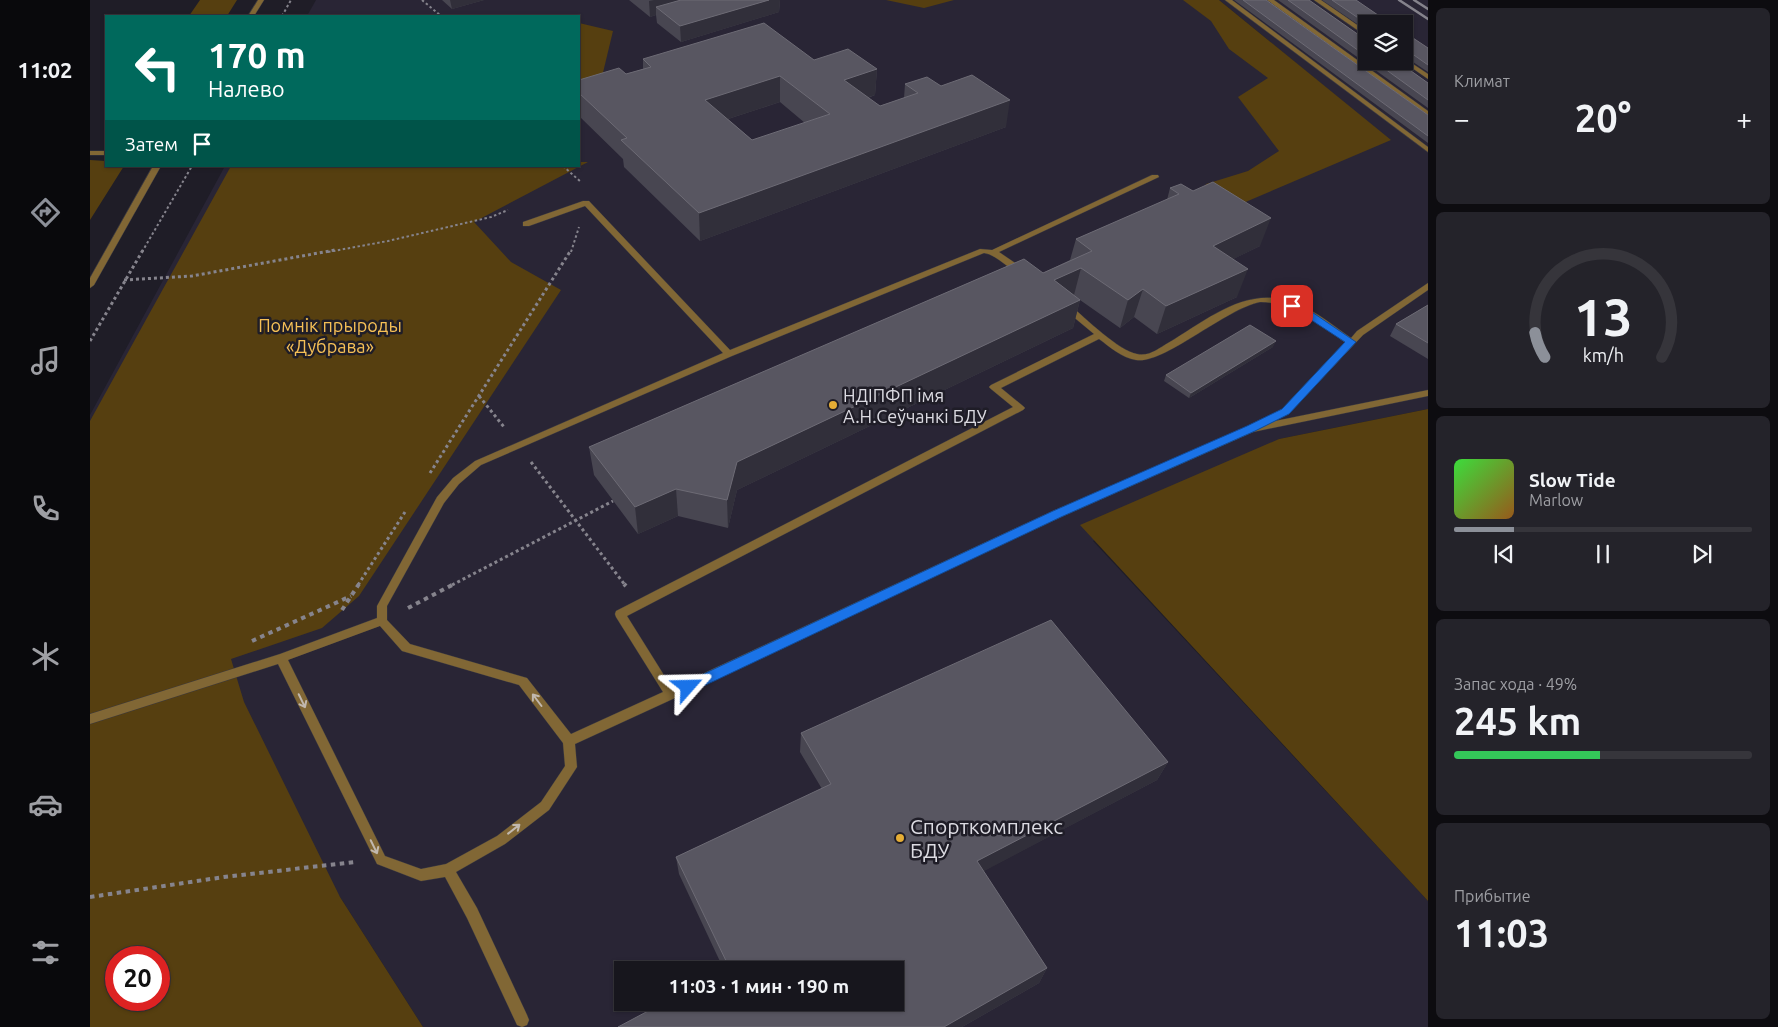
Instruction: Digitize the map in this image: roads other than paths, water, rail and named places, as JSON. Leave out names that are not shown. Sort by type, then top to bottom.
[{"type":"street","points":[[252,15],[261,0]]},
{"type":"street","points":[[1228,0],[1428,150]]},
{"type":"street","points":[[1270,0],[1428,114]]},
{"type":"street","points":[[1317,0],[1358,28]]},
{"type":"street","points":[[1413,66],[1428,77]]},
{"type":"street","points":[[90,153],[105,153]]},
{"type":"street","points":[[90,285],[156,167]]},
{"type":"street","points":[[993,252],[1155,177]]},
{"type":"street","points":[[526,224],[586,204],[729,354]]},
{"type":"street","points":[[281,658],[380,860],[421,874],[448,870],[501,840],[545,806],[571,767],[569,741],[523,681],[406,648],[382,621],[382,606],[440,500],[456,481],[478,463],[729,354],[983,251],[993,252],[1029,278]]},
{"type":"street","points":[[569,741],[671,696],[1057,514],[1251,429],[1286,411],[1360,332],[1428,286]]},
{"type":"street","points":[[1060,302],[1100,335],[1133,356],[1150,357],[1238,307],[1260,299],[1281,301],[1302,310],[1351,342]]},
{"type":"street","points":[[671,696],[620,614],[1020,408],[994,387],[1100,335]]},
{"type":"street","points":[[1251,429],[1428,393]]},
{"type":"street","points":[[90,720],[281,658],[382,621]]},
{"type":"street","points":[[448,870],[472,913],[522,1020]]},
{"type":"railway","points":[[1399,0],[1428,19]]},
{"type":"railway","points":[[1414,0],[1428,9]]},
{"type":"place","name":"НДІПФП імя А.Н.Сеўчанкі БДУ","points":[[833,405]]},
{"type":"place","name":"Спорткомплекс БДУ","points":[[900,838]]},
{"type":"park label","name":"Помнік прыроды «Дубрава»","points":[[330,335]]}]
